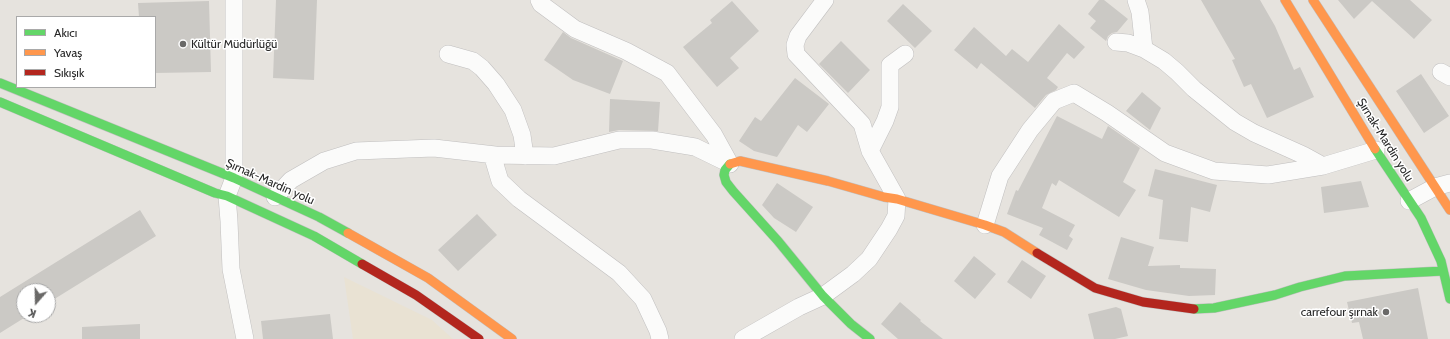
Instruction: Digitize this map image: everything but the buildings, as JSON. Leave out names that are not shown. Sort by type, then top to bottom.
[{"type":"street","points":[[234,0],[234,178],[227,196],[231,269],[244,339]]},
{"type":"street","points":[[539,0],[541,4],[575,29],[626,50],[667,73],[714,135],[730,164]]},
{"type":"street","points":[[743,339],[799,307],[823,296],[853,274],[868,259],[889,229],[896,216],[897,199],[870,151],[862,124],[796,54],[795,45],[798,36],[825,0]]},
{"type":"street","points":[[1136,0],[1140,12],[1144,49]]},
{"type":"street","name":"Şırnak-Mardin yolu","points":[[1285,0],[1376,150],[1421,218],[1441,261],[1450,299]]},
{"type":"street","name":"Şırnak-Mardin yolu","points":[[1313,0],[1443,185],[1450,210]]},
{"type":"street","points":[[1116,42],[1128,43],[1144,49],[1164,61],[1194,89],[1235,122],[1254,133],[1303,155],[1323,166]]},
{"type":"street","points":[[448,54],[472,61],[482,68],[496,84],[513,110],[522,135],[525,156]]},
{"type":"street","points":[[870,151],[886,121],[890,107],[890,65],[905,54]]},
{"type":"street","name":"Şırnak-Mardin yolu","points":[[0,83],[234,178],[319,217],[428,278],[512,339]]},
{"type":"street","points":[[985,225],[1000,176],[1030,130],[1054,102],[1074,93],[1165,153],[1214,170],[1268,175],[1323,166],[1376,150]]},
{"type":"street","points":[[0,102],[215,193],[227,196],[320,240],[416,295],[479,339]]},
{"type":"street","points":[[275,197],[291,180],[324,161],[356,151],[434,148],[495,155],[554,156],[620,140],[652,140],[696,147],[730,164]]},
{"type":"street","points":[[495,155],[494,161],[500,181],[519,199],[619,273],[643,299],[658,331],[660,339]]},
{"type":"street","points":[[870,339],[851,324],[823,296],[778,241],[748,209],[726,182],[724,175],[725,170],[730,164],[740,161],[746,162],[828,181],[884,197],[897,199],[985,225],[1004,232],[1095,288],[1143,302],[1188,309],[1222,307],[1275,295],[1345,276],[1443,271]]},
{"type":"street","points":[[1410,201],[1443,185]]},
{"type":"shaded area","points":[[344,277],[432,320],[453,339],[353,339]]},
{"type":"traffic: fast","points":[[0,83],[234,178],[319,217],[348,233]]},
{"type":"traffic: fast","points":[[0,102],[215,193],[227,196],[314,236],[362,264]]},
{"type":"traffic: fast","points":[[1375,149],[1421,218],[1441,261],[1450,299]]},
{"type":"traffic: fast","points":[[730,164],[725,170],[724,175],[726,182],[733,191],[778,241],[823,296],[851,324],[870,339]]},
{"type":"traffic: fast","points":[[1194,309],[1214,308],[1275,295],[1345,276],[1443,271]]},
{"type":"traffic: slow","points":[[1285,0],[1375,149]]},
{"type":"traffic: slow","points":[[1313,0],[1450,210]]},
{"type":"traffic: slow","points":[[730,164],[740,161],[828,181],[884,197],[897,199],[1004,232],[1037,253]]},
{"type":"traffic: slow","points":[[348,233],[428,278],[512,339]]},
{"type":"traffic: jam","points":[[1037,253],[1095,288],[1143,302],[1194,309]]},
{"type":"traffic: jam","points":[[362,264],[416,295],[479,339]]},
{"type":"place","name":"Kültür Müdürlüğü","points":[[183,44]]},
{"type":"place","name":"carrefour şırnak","points":[[1386,312]]}]
